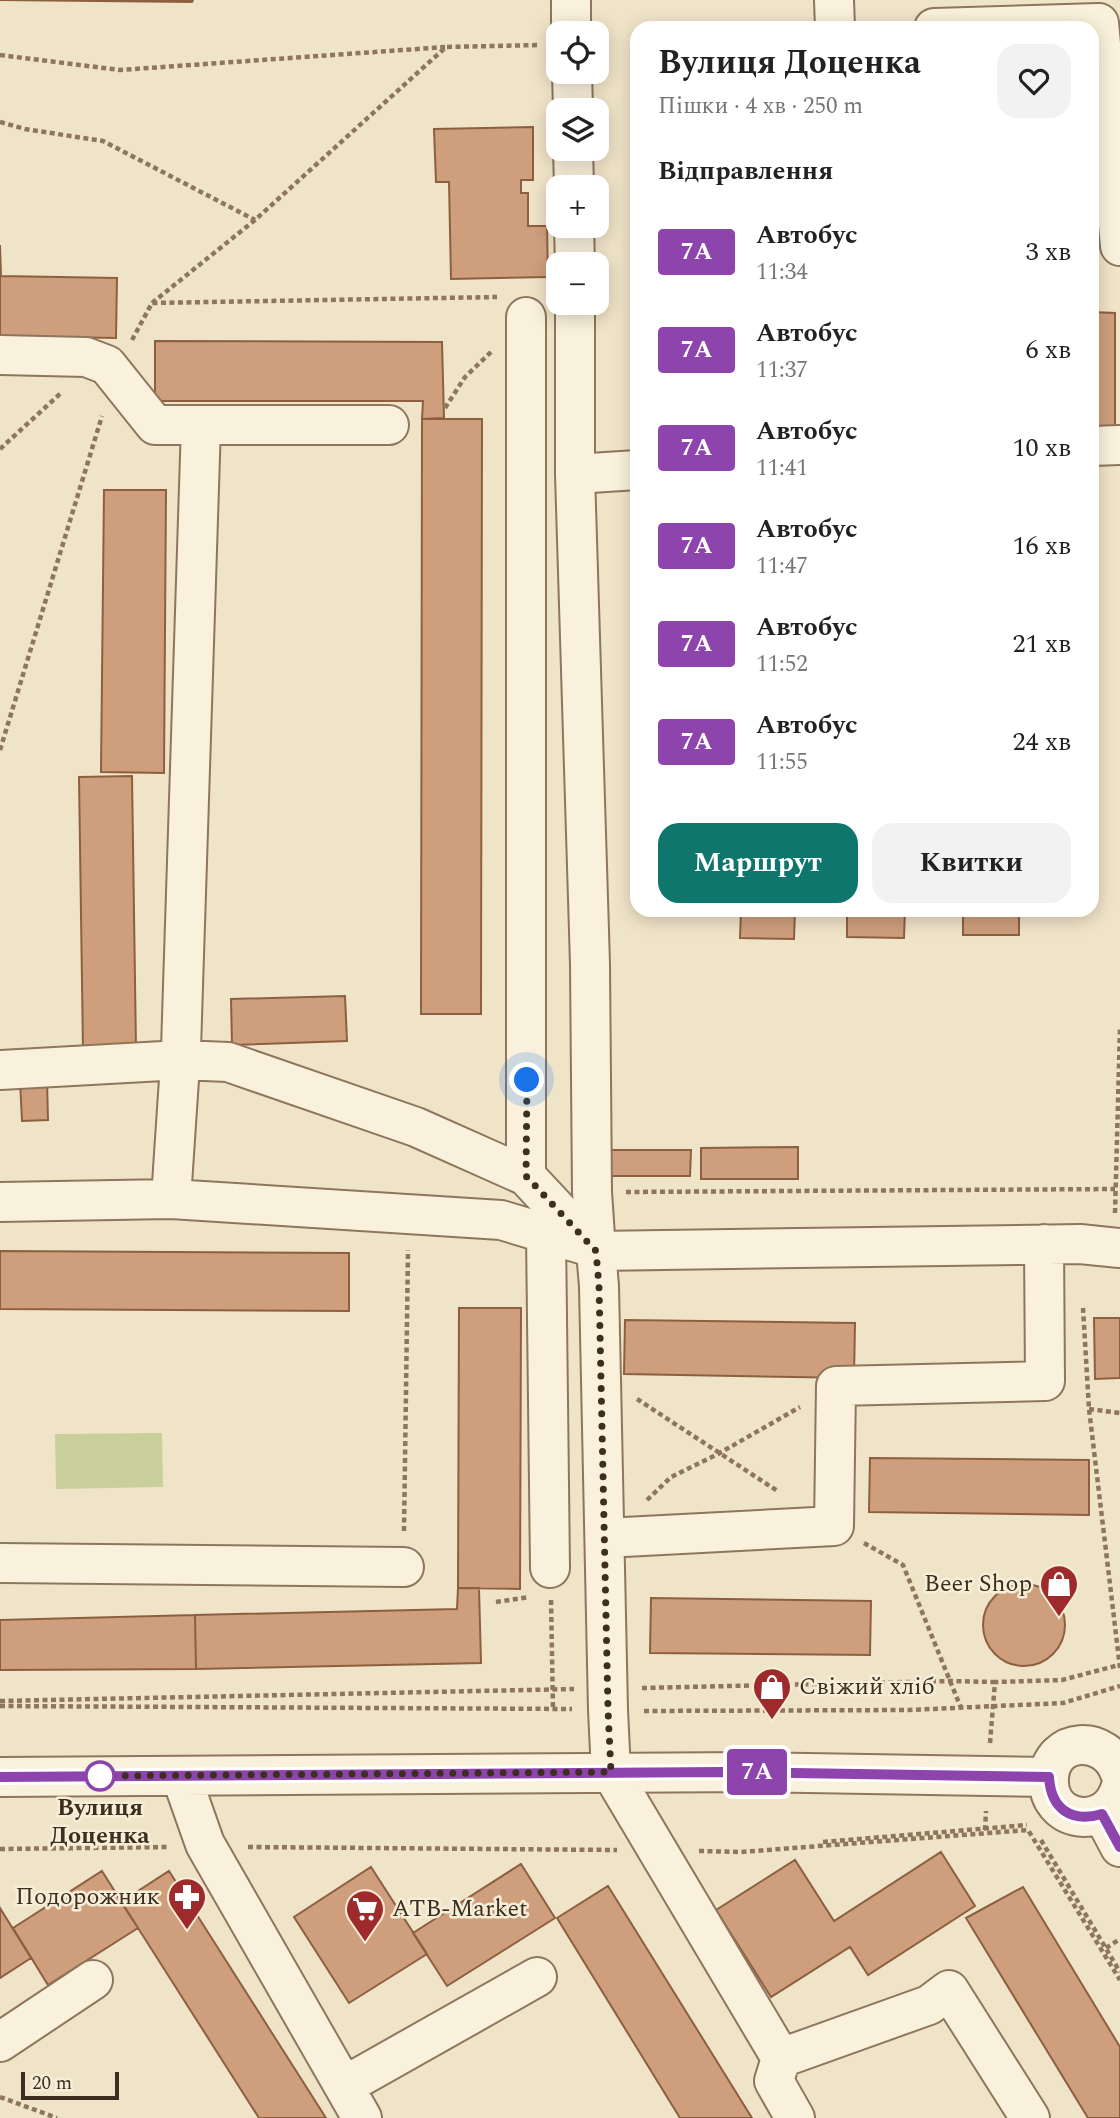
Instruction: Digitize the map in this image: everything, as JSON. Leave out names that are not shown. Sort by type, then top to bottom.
[{"type":"street","points":[[565,21],[571,0]]},
{"type":"street","points":[[834,0],[835,21]]},
{"type":"street","points":[[1099,23],[1120,246]]},
{"type":"street","points":[[575,315],[575,474],[590,964],[592,1192],[601,1375],[607,1700],[611,1772],[646,1850],[777,2070],[795,2118]]},
{"type":"street","points":[[526,317],[526,1176]]},
{"type":"street","points":[[0,355],[86,357],[105,367],[155,425],[389,425]]},
{"type":"street","points":[[171,1199],[181,1060],[201,425]]},
{"type":"street","points":[[1099,446],[1120,444]]},
{"type":"street","points":[[575,474],[630,470]]},
{"type":"street","points":[[0,1070],[181,1060],[228,1062],[416,1127],[526,1176],[594,1249]]},
{"type":"street","points":[[0,1202],[171,1199],[501,1220],[594,1249],[1044,1244],[1118,1248]]},
{"type":"street","points":[[546,1234],[550,1581]]},
{"type":"street","points":[[605,1538],[834,1526],[836,1386],[1045,1381],[1044,1244]]},
{"type":"street","points":[[0,1563],[404,1567]]},
{"type":"street","points":[[1116,1780],[1080,1817],[1069,1814],[1053,1799],[1049,1777],[1051,1766],[1058,1757],[1077,1745],[1089,1745],[1110,1754],[1116,1780],[1120,1847]]},
{"type":"street","points":[[0,1777],[751,1772],[1049,1777]]},
{"type":"street","points":[[181,1776],[206,1845],[353,2102],[537,1977]]},
{"type":"street","points":[[665,1905],[777,2070]]},
{"type":"street","points":[[0,2042],[93,1980]]},
{"type":"street","points":[[777,2070],[929,2005],[949,1990],[1030,2118]]},
{"type":"path","points":[[0,55],[120,70],[546,40]]},
{"type":"path","points":[[0,449],[105,367],[152,303],[255,220],[446,47]]},
{"type":"path","points":[[0,122],[25,129],[103,141],[255,220]]},
{"type":"path","points":[[152,303],[503,297],[526,317],[465,377],[445,408]]},
{"type":"path","points":[[0,750],[105,367]]},
{"type":"path","points":[[1118,1248],[1115,1189],[1120,1028]]},
{"type":"path","points":[[592,1192],[1115,1189]]},
{"type":"path","points":[[404,1567],[408,1214]]},
{"type":"path","points":[[0,1703],[553,1708],[607,1700],[950,1681],[1062,1680],[1120,1666],[1089,1409],[1083,1299]]},
{"type":"path","points":[[601,1375],[718,1454],[788,1497]]},
{"type":"path","points":[[605,1538],[671,1477],[718,1454],[836,1386]]},
{"type":"path","points":[[1089,1409],[1120,1413]]},
{"type":"path","points":[[834,1526],[903,1564],[961,1708]]},
{"type":"path","points":[[496,1601],[550,1581],[553,1708]]},
{"type":"path","points":[[985,1831],[995,1682]]},
{"type":"path","points":[[0,1703],[553,1691],[607,1700],[909,1710],[1063,1703],[1120,1686]]},
{"type":"path","points":[[0,1847],[206,1845],[741,1849],[985,1831],[1031,1825],[1120,1980]]},
{"type":"path","points":[[1104,1949],[1120,1939]]},
{"type":"path","points":[[1104,1949],[1120,1972]]},
{"type":"path","points":[[0,2097],[57,2118]]},
{"type":"green space","points":[[162,1433],[163,1487],[56,1489],[55,1434]]},
{"type":"building","points":[[0,0],[193,0],[192,2]]},
{"type":"building","points":[[533,127],[533,180],[521,180],[521,193],[528,193],[528,226],[546,226],[546,277],[451,279],[449,182],[436,182],[434,129]]},
{"type":"building","points":[[0,245],[1,276],[117,278],[116,338],[0,336]]},
{"type":"building","points":[[1099,312],[1115,313],[1115,430],[1099,430]]},
{"type":"building","points":[[155,341],[442,342],[444,418],[422,419],[423,401],[155,401]]},
{"type":"building","points":[[422,419],[482,419],[481,1014],[421,1014]]},
{"type":"building","points":[[104,490],[166,490],[164,773],[101,772]]},
{"type":"building","points":[[132,776],[136,1049],[83,1050],[79,777]]},
{"type":"building","points":[[741,917],[795,917],[794,939],[740,938]]},
{"type":"building","points":[[847,917],[905,917],[904,938],[847,937]]},
{"type":"building","points":[[963,917],[1019,917],[1019,935],[963,935]]},
{"type":"building","points":[[345,996],[347,1041],[232,1045],[231,999]]},
{"type":"building","points":[[47,1079],[48,1120],[22,1121],[20,1080]]},
{"type":"building","points":[[798,1147],[798,1179],[701,1179],[701,1148]]},
{"type":"building","points":[[601,1150],[691,1150],[690,1176],[600,1176]]},
{"type":"building","points":[[0,1251],[349,1253],[349,1311],[0,1309]]},
{"type":"building","points":[[459,1308],[521,1308],[520,1589],[458,1588]]},
{"type":"building","points":[[1094,1318],[1120,1318],[1120,1378],[1095,1379]]},
{"type":"building","points":[[625,1320],[855,1323],[854,1378],[624,1374]]},
{"type":"building","points":[[870,1458],[1089,1460],[1089,1515],[869,1512]]},
{"type":"building","points":[[1024,1584],[1040,1588],[1053,1596],[1061,1609],[1065,1625],[1061,1641],[1053,1654],[1040,1662],[1024,1666],[1008,1662],[995,1654],[987,1641],[983,1625],[987,1609],[995,1596],[1008,1588]]},
{"type":"building","points":[[458,1588],[479,1588],[481,1663],[196,1669],[195,1615],[457,1609]]},
{"type":"building","points":[[651,1598],[871,1601],[870,1655],[650,1653]]},
{"type":"building","points":[[195,1615],[196,1669],[0,1670],[0,1620]]},
{"type":"building","points":[[941,1852],[975,1906],[868,1975],[850,1947],[771,1997],[716,1910],[795,1860],[834,1921]]},
{"type":"building","points":[[521,1864],[555,1918],[447,1986],[413,1933]]},
{"type":"building","name":"ATB-Market","points":[[371,1867],[427,1954],[349,2003],[294,1917]]},
{"type":"building","points":[[102,1871],[138,1928],[48,1985],[13,1928]]},
{"type":"building","points":[[169,1871],[326,2118],[259,2118],[121,1902]]},
{"type":"building","points":[[608,1886],[752,2118],[680,2118],[557,1918]]},
{"type":"building","points":[[1023,1887],[1120,2047],[1120,2118],[1088,2118],[966,1918]]},
{"type":"building","points":[[0,1908],[31,1958],[0,1978]]},
{"type":"bus line","name":"7А","points":[[0,1777],[723,1772],[1049,1777],[1049,1788],[1060,1808],[1080,1817],[1102,1814],[1120,1847]]},
{"type":"place","name":"Beer Shop","points":[[1059,1618]]},
{"type":"place","name":"Свіжий хліб","points":[[772,1721]]},
{"type":"place","name":"Вулиця Доценка","points":[[100,1776]]},
{"type":"place","name":"Подорожник","points":[[187,1931]]},
{"type":"place","name":"ATB-Market","points":[[365,1943]]},
{"type":"route","points":[[100,1776],[611,1772],[596,1251],[526,1176],[527,1080]]}]
